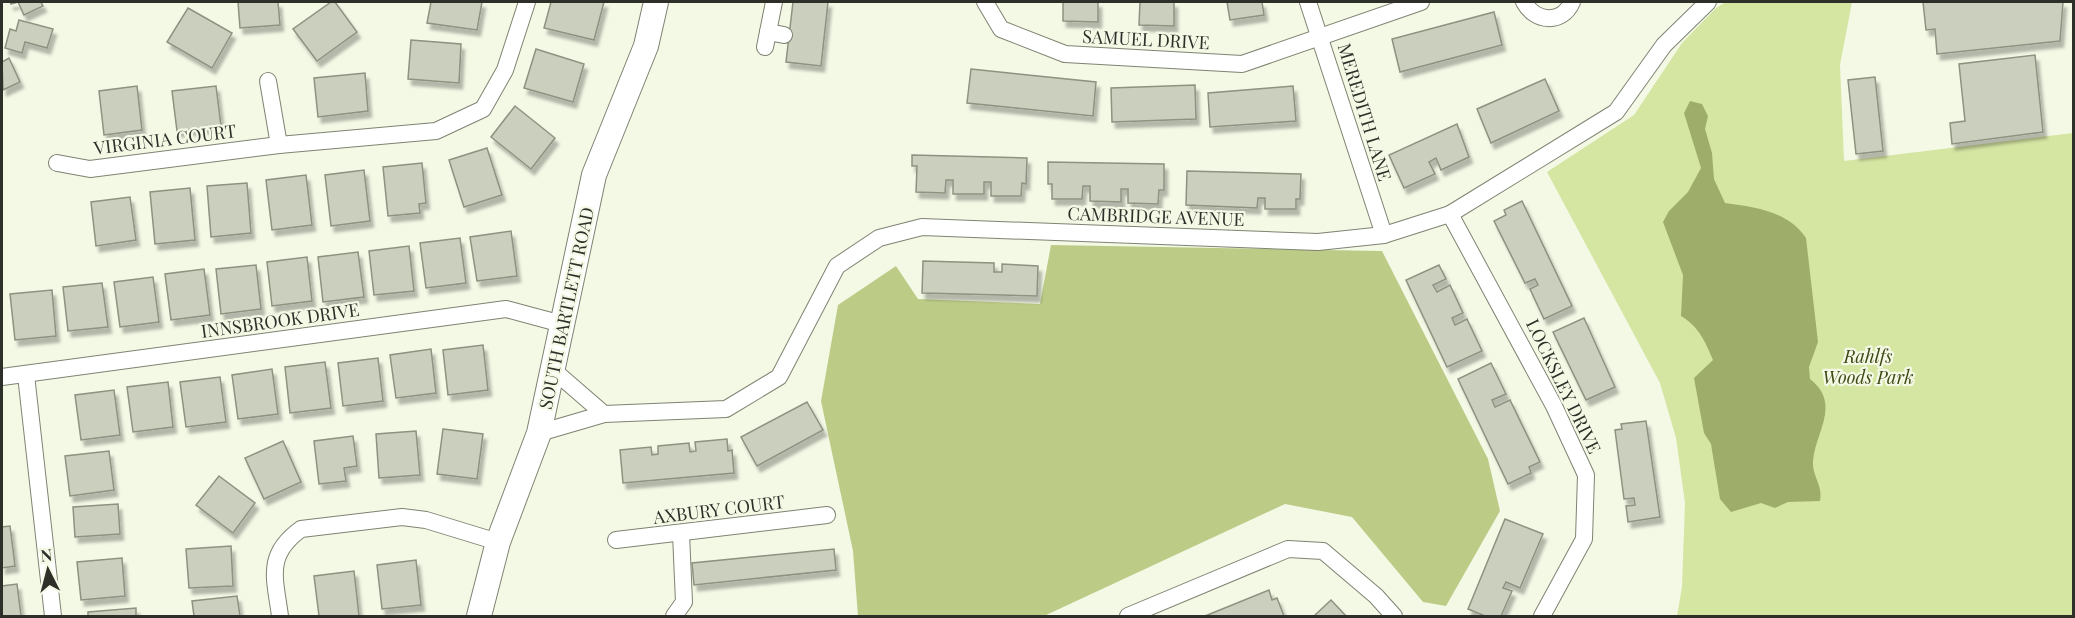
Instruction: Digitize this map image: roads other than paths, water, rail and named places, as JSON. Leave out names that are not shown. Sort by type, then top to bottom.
[{"type":"main road","name":"SOUTH BARTLETT ROAD","points":[[479,616],[498,542],[539,433],[594,175],[646,46],[656,2]]},
{"type":"street","name":"VIRGINIA COURT","points":[[57,163],[90,169],[279,145],[436,131],[483,109],[505,70],[527,2]]},
{"type":"street","points":[[773,38],[774,2]]},
{"type":"street","name":"SAMUEL DRIVE","points":[[984,2],[1001,29],[1065,54],[1242,64],[1420,2]]},
{"type":"street","name":"MEREDITH LANE","points":[[1308,2],[1321,37],[1341,111],[1384,235]]},
{"type":"street","points":[[1524,2],[1536,16],[1545,19],[1564,13],[1572,2]]},
{"type":"street","name":"CAMBRIDGE AVENUE","points":[[539,433],[604,414],[726,409],[779,377],[837,266],[879,237],[922,227],[1318,242],[1384,235],[1450,214],[1616,112],[1664,45],[1708,2]]},
{"type":"street","points":[[268,81],[279,145]]},
{"type":"street","name":"LOCKSLEY DRIVE","points":[[1450,214],[1554,406],[1586,476],[1584,539],[1542,616]]},
{"type":"street","name":"INNSBROOK DRIVE","points":[[2,377],[506,309],[562,324]]},
{"type":"street","points":[[552,369],[604,414]]},
{"type":"street","points":[[26,375],[53,616]]},
{"type":"street","name":"AXBURY COURT","points":[[616,540],[827,515]]},
{"type":"street","points":[[280,616],[274,567],[278,552],[288,539],[301,529],[402,517],[426,520],[498,542]]},
{"type":"street","points":[[674,616],[684,602],[681,534]]},
{"type":"street","points":[[1128,616],[1288,549],[1323,551],[1376,596],[1394,616]]},
{"type":"park label","name":"Rahlfs Woods Park","points":[[1868,366]]}]
